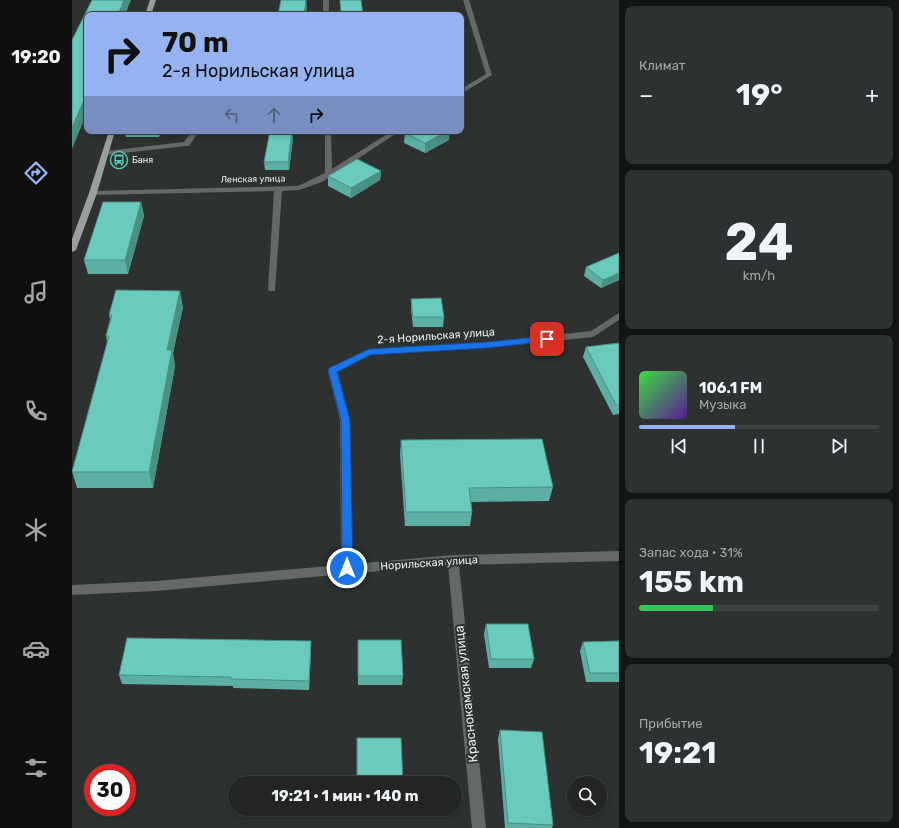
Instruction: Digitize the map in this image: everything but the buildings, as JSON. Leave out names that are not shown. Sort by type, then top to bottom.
[{"type":"main road","points":[[149,12],[153,0]]},
{"type":"main road","points":[[72,250],[93,192],[111,134]]},
{"type":"street","points":[[326,0],[326,12]]},
{"type":"street","points":[[464,90],[489,75],[466,0]]},
{"type":"street","points":[[106,152],[186,144],[194,134]]},
{"type":"street","points":[[328,134],[328,173]]},
{"type":"street","name":"Ленская улица","points":[[93,192],[299,188],[308,185],[392,134]]},
{"type":"street","points":[[272,289],[278,189]]},
{"type":"street","name":"2-я Норильская улица","points":[[347,568],[345,420],[332,371],[369,352],[487,345],[593,334],[619,316]]},
{"type":"street","name":"Норильская улица","points":[[72,590],[156,586],[347,568],[453,560],[619,556]]},
{"type":"street","name":"Краснокамская улица","points":[[453,560],[479,828]]},
{"type":"place","name":"Баня","points":[[119,160]]},
{"type":"route","points":[[347,568],[345,420],[332,371],[369,352],[487,345],[547,339]]}]
